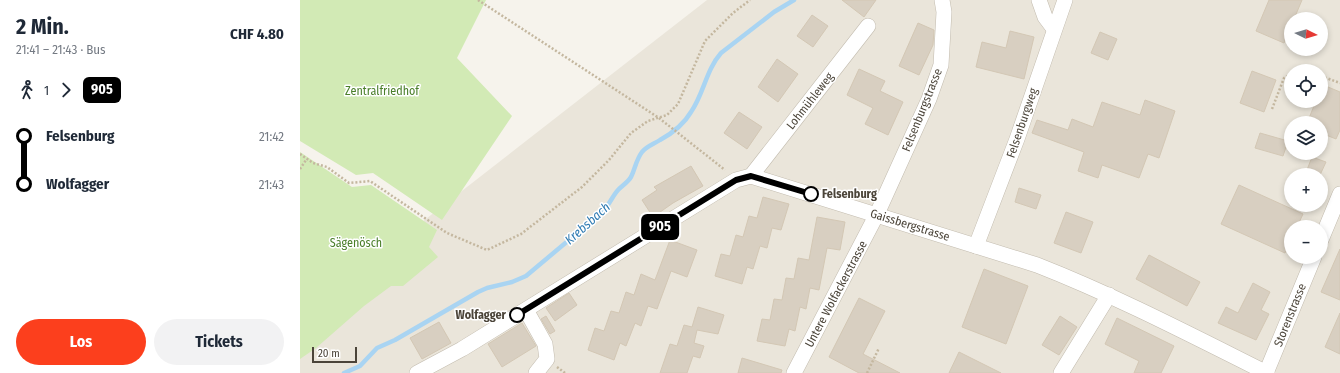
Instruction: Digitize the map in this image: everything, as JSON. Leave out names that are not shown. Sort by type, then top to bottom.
[{"type":"street","name":"Felsenburgstrasse","points":[[877,214],[929,99],[941,65],[944,12],[942,0]]},
{"type":"street","points":[[1039,0],[1045,17],[1054,29]]},
{"type":"street","name":"Felsenburgweg","points":[[976,246],[1017,138],[1065,0]]},
{"type":"street","name":"Lohmühleweg","points":[[751,176],[868,26]]},
{"type":"street","name":"Gaissbergstrasse","points":[[751,176],[1037,265],[1109,295],[1267,373]]},
{"type":"street","points":[[417,373],[462,349],[736,180],[751,176]]},
{"type":"street","points":[[1328,223],[1340,194]]},
{"type":"street","name":"Untere Wolfackerstrasse","points":[[794,373],[877,214]]},
{"type":"street","name":"Storenstrasse","points":[[1267,373],[1311,264]]},
{"type":"street","points":[[1061,373],[1109,295]]},
{"type":"street","points":[[526,310],[545,344],[547,359],[536,373]]},
{"type":"path","points":[[478,0],[659,118],[716,162],[736,180]]},
{"type":"path","points":[[300,154],[306,160],[327,167],[349,183],[370,180],[447,233],[487,250],[521,234],[582,188],[609,160],[631,133],[648,121],[667,115],[678,104],[704,41],[733,13],[750,0]]},
{"type":"path","points":[[1272,108],[1284,78]]},
{"type":"path","points":[[1328,79],[1340,83]]},
{"type":"path","points":[[300,169],[306,160]]},
{"type":"path","points":[[867,373],[879,348]]},
{"type":"shaded area","points":[[707,0],[1340,0],[1340,373],[300,373],[300,317]]},
{"type":"green space","name":"Zentralfriedhof","points":[[300,0],[486,0],[457,58],[512,116],[442,220],[373,173],[356,175],[300,141]]},
{"type":"green space","name":"Sägenösch","points":[[300,152],[352,187],[371,185],[437,230],[429,247],[438,257],[403,286],[391,286],[364,306],[316,348],[300,359]]},
{"type":"building","points":[[842,0],[876,0],[864,17]]},
{"type":"building","points":[[1269,0],[1302,0],[1297,12],[1284,12],[1284,43],[1256,31]]},
{"type":"building","points":[[812,15],[828,26],[813,47],[797,36]]},
{"type":"building","points":[[918,23],[934,30],[933,45],[919,75],[899,66]]},
{"type":"building","points":[[1010,31],[1034,37],[1024,79],[976,67],[982,42],[1006,48]]},
{"type":"building","points":[[1100,32],[1117,39],[1108,60],[1091,53]]},
{"type":"building","points":[[777,59],[798,74],[778,102],[758,87]]},
{"type":"building","points":[[859,69],[885,81],[880,91],[903,102],[888,135],[865,124],[873,108],[847,95]]},
{"type":"building","points":[[1252,71],[1276,80],[1264,112],[1240,103]]},
{"type":"building","points":[[1328,87],[1340,92],[1340,130],[1336,139],[1328,136],[1328,116],[1310,116],[1313,108],[1328,108]]},
{"type":"building","points":[[1145,100],[1175,111],[1159,158],[1148,154],[1139,178],[1102,165],[1098,178],[1078,171],[1084,152],[1032,133],[1037,120],[1068,130],[1072,119],[1093,127],[1102,102],[1140,115]]},
{"type":"building","points":[[739,112],[762,127],[747,149],[724,133]]},
{"type":"building","points":[[1260,133],[1284,140],[1283,156],[1255,148]]},
{"type":"building","points":[[1311,160],[1320,160],[1326,162],[1323,168],[1308,168]]},
{"type":"building","points":[[691,166],[703,186],[673,203],[653,217],[642,200],[657,190],[654,187]]},
{"type":"building","points":[[1239,185],[1284,205],[1284,212],[1299,212],[1303,214],[1300,220],[1284,220],[1284,253],[1221,224]]},
{"type":"building","points":[[1019,188],[1041,195],[1036,209],[1015,202]]},
{"type":"building","points":[[763,197],[789,204],[781,230],[772,228],[767,248],[760,246],[753,269],[747,267],[742,284],[715,276],[721,254],[730,256],[736,235],[743,237],[749,216],[757,218]]},
{"type":"building","points":[[1066,212],[1093,222],[1081,253],[1054,243]]},
{"type":"building","points":[[817,217],[845,222],[840,250],[827,248],[819,290],[810,288],[806,309],[800,307],[795,331],[789,329],[785,346],[757,341],[762,319],[770,320],[774,299],[782,300],[786,278],[794,279],[798,258],[809,260]]},
{"type":"building","points":[[670,240],[697,250],[687,277],[671,271],[657,309],[648,306],[641,326],[635,323],[626,346],[620,343],[614,360],[588,350],[595,328],[604,331],[611,311],[619,313],[626,292],[634,295],[641,274],[655,280]]},
{"type":"building","points":[[1340,249],[1340,300],[1321,292]]},
{"type":"building","points":[[1149,255],[1200,282],[1187,306],[1136,279]]},
{"type":"building","points":[[984,269],[1028,286],[1006,344],[962,327]]},
{"type":"building","points":[[1253,283],[1270,292],[1261,310],[1269,314],[1256,340],[1218,323],[1226,307],[1238,313]]},
{"type":"building","points":[[569,293],[577,305],[555,321],[546,308]]},
{"type":"building","points":[[859,298],[885,311],[863,354],[900,373],[859,373],[829,357]]},
{"type":"building","points":[[698,307],[724,315],[718,334],[697,330],[694,343],[704,346],[700,358],[693,356],[687,373],[660,373],[670,344],[677,346],[684,325],[692,327]]},
{"type":"building","points":[[1340,313],[1340,354],[1325,347]]},
{"type":"building","points":[[546,316],[555,331],[550,334],[541,319]]},
{"type":"building","points":[[1060,316],[1077,327],[1059,355],[1042,345]]},
{"type":"building","points":[[1117,318],[1174,346],[1161,373],[1134,373],[1139,361],[1105,344]]},
{"type":"building","points":[[439,322],[451,343],[422,359],[410,338]]},
{"type":"building","points":[[522,323],[536,346],[502,367],[488,344]]},
{"type":"building","points":[[959,352],[1001,373],[949,373]]},
{"type":"building","points":[[742,358],[782,370],[781,373],[738,373]]},
{"type":"waterway","name":"Krebsbach","points":[[344,373],[360,366],[377,348],[395,340],[478,292],[487,288],[512,282],[526,276],[603,212],[613,196],[631,177],[638,158],[642,152],[673,132],[685,121],[699,97],[708,74],[721,53],[774,12],[794,0]]},
{"type":"bus line","name":"905","points":[[517,315],[736,180],[751,176],[811,194]]},
{"type":"place","name":"Felsenburg","points":[[811,194]]},
{"type":"place","name":"Wolfagger","points":[[517,315]]}]
